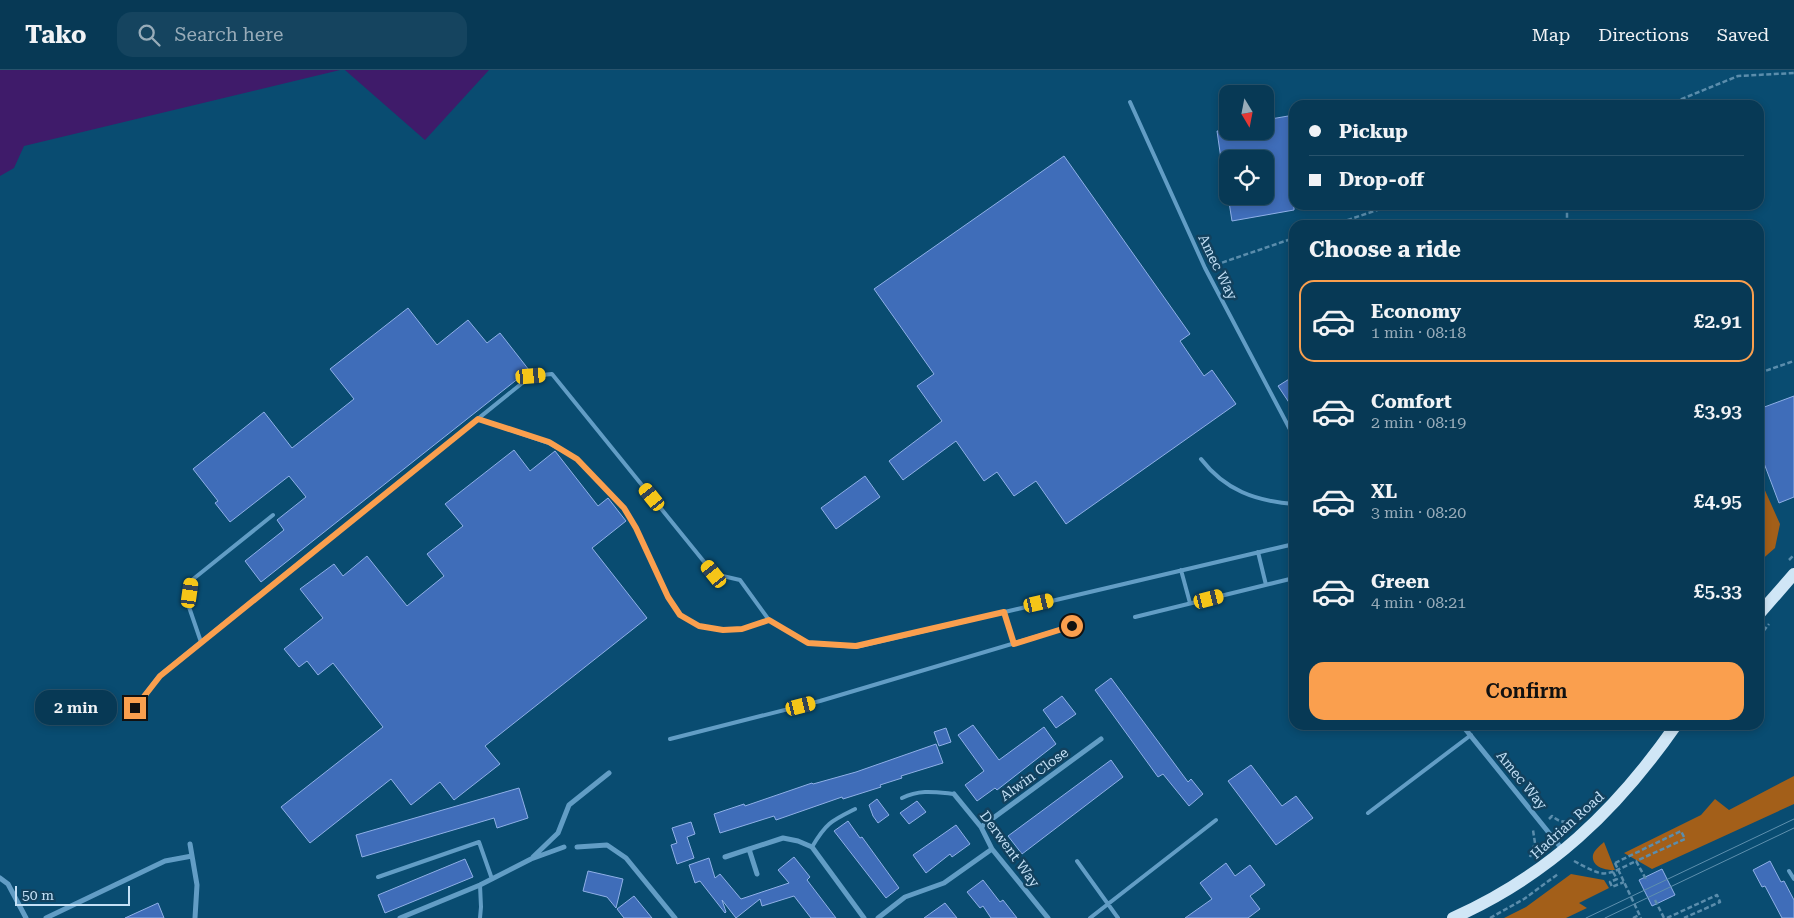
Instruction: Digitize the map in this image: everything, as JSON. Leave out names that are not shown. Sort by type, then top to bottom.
[{"type":"main road","points":[[1764,608],[1794,574]]},
{"type":"main road","name":"Hadrian Road","points":[[1453,918],[1508,890],[1537,872],[1564,850],[1612,805],[1640,774],[1672,730]]},
{"type":"street","name":"Amec Way","points":[[1466,730],[1564,850]]},
{"type":"street","name":"Alwin Close","points":[[981,826],[1101,740]]},
{"type":"street","points":[[531,859],[558,833],[569,805],[609,773]]},
{"type":"street","name":"Derwent Way","points":[[954,794],[981,826],[992,849],[1048,918]]},
{"type":"street","points":[[725,857],[783,838],[798,841],[812,847],[864,918]]},
{"type":"street","points":[[190,844],[197,885],[195,918]]},
{"type":"street","points":[[576,846],[607,845],[626,858],[675,918]]},
{"type":"street","points":[[400,918],[480,886],[531,859],[564,848]]},
{"type":"street","points":[[749,849],[758,874]]},
{"type":"street","points":[[878,918],[905,897],[944,883],[992,849]]},
{"type":"street","points":[[46,918],[165,861],[192,856]]},
{"type":"street","points":[[0,878],[8,884],[26,918]]},
{"type":"lane","name":"Amec Way","points":[[1130,102],[1206,268],[1289,427]]},
{"type":"lane","points":[[135,708],[160,676],[531,376],[552,374],[714,574],[740,580],[769,620],[808,643],[856,646],[1289,545]]},
{"type":"lane","points":[[478,419],[549,442],[577,459],[624,508],[636,528],[668,597],[680,615],[699,626],[723,630],[742,629],[769,620]]},
{"type":"lane","points":[[1201,458],[1208,468],[1224,482],[1243,493],[1269,502],[1289,504]]},
{"type":"lane","points":[[202,642],[189,606],[192,580],[273,515]]},
{"type":"lane","points":[[1258,552],[1266,585]]},
{"type":"lane","points":[[1181,570],[1190,603]]},
{"type":"lane","points":[[1135,617],[1289,579]]},
{"type":"lane","points":[[1004,612],[1014,644]]},
{"type":"lane","points":[[670,739],[820,701],[1072,626]]},
{"type":"lane","points":[[1368,813],[1471,736]]},
{"type":"lane","points":[[902,798],[923,791],[954,794]]},
{"type":"lane","points":[[812,847],[822,830],[831,821],[855,810]]},
{"type":"lane","points":[[1090,918],[1216,820]]},
{"type":"lane","points":[[378,877],[479,842],[492,880]]},
{"type":"lane","points":[[1077,861],[1118,918]]},
{"type":"lane","points":[[1789,871],[1794,879]]},
{"type":"lane","points":[[480,886],[480,918]]},
{"type":"path","points":[[1679,100],[1738,76],[1794,73]]},
{"type":"path","points":[[1348,220],[1377,210]]},
{"type":"path","points":[[1206,268],[1289,240]]},
{"type":"path","points":[[1764,371],[1794,361]]},
{"type":"path","points":[[1574,861],[1598,874],[1608,874],[1613,872],[1636,861],[1685,839],[1682,831],[1615,863],[1624,882],[1640,916],[1633,918]]},
{"type":"path","points":[[1636,861],[1647,881]]},
{"type":"path","points":[[1613,872],[1617,879],[1610,882],[1612,887],[1624,882]]},
{"type":"path","points":[[1655,900],[1666,918],[1717,895],[1720,902],[1684,918]]},
{"type":"shaded area","points":[[0,70],[340,70],[24,146],[14,168],[0,176]]},
{"type":"shaded area","points":[[345,70],[489,70],[425,140]]},
{"type":"shaded area","points":[[1764,488],[1780,524],[1775,548],[1764,558]]},
{"type":"shaded area","points":[[1794,776],[1794,804],[1652,869],[1624,853],[1701,815],[1715,799],[1729,810]]},
{"type":"shaded area","points":[[1604,842],[1615,870],[1604,869],[1594,863],[1593,855],[1596,849]]},
{"type":"shaded area","points":[[1571,874],[1604,880],[1609,888],[1579,903],[1587,908],[1566,918],[1504,918],[1526,907]]},
{"type":"building","points":[[1289,116],[1289,210],[1294,210],[1232,221],[1229,205],[1274,205],[1274,150],[1220,150],[1217,131],[1219,131],[1219,140],[1274,140],[1274,118]]},
{"type":"building","points":[[1064,156],[1190,334],[1180,341],[1204,376],[1212,370],[1236,404],[1066,524],[1036,481],[1014,496],[997,472],[984,481],[956,441],[903,480],[889,461],[942,421],[917,386],[934,374],[874,289]]},
{"type":"building","points":[[408,308],[437,345],[468,320],[487,343],[500,333],[529,370],[261,582],[245,561],[284,530],[277,520],[306,497],[289,476],[230,522],[215,503],[218,501],[193,469],[264,412],[292,448],[354,399],[330,369]]},
{"type":"building","points":[[1289,379],[1289,402],[1278,386]]},
{"type":"building","points":[[1794,396],[1794,497],[1779,503],[1764,463],[1764,407]]},
{"type":"building","points":[[514,450],[530,471],[555,451],[598,506],[608,498],[626,521],[592,548],[647,618],[485,746],[500,764],[454,800],[440,782],[411,805],[391,779],[310,843],[281,807],[383,727],[333,663],[318,675],[307,661],[299,667],[284,649],[323,618],[300,589],[334,564],[343,576],[367,556],[407,606],[444,576],[427,554],[463,526],[445,504]]},
{"type":"building","points":[[865,476],[880,497],[836,529],[821,508]]},
{"type":"building","points":[[1111,678],[1188,782],[1191,779],[1203,794],[1189,806],[1163,774],[1158,777],[1095,690]]},
{"type":"building","points":[[1062,696],[1076,714],[1056,728],[1043,710]]},
{"type":"building","points":[[973,725],[999,760],[1044,727],[1056,744],[997,790],[995,788],[977,801],[965,785],[984,771],[958,735]]},
{"type":"building","points":[[946,728],[951,742],[939,746],[934,732]]},
{"type":"building","points":[[936,744],[943,763],[901,776],[902,778],[880,785],[881,787],[843,799],[842,797],[776,820],[774,816],[720,833],[714,814],[744,804],[745,806],[812,783],[856,772]]},
{"type":"building","points":[[1111,760],[1123,777],[1022,854],[1008,836]]},
{"type":"building","points":[[1251,765],[1282,806],[1296,796],[1313,818],[1276,845],[1228,781]]},
{"type":"building","points":[[519,788],[528,818],[497,828],[494,818],[362,857],[356,835]]},
{"type":"building","points":[[877,799],[889,815],[878,823],[869,805]]},
{"type":"building","points":[[917,801],[926,812],[909,824],[900,813]]},
{"type":"building","points":[[848,821],[899,888],[886,898],[834,831]]},
{"type":"building","points":[[691,822],[695,834],[687,837],[694,858],[677,864],[671,845],[677,843],[672,828]]},
{"type":"building","points":[[956,825],[970,844],[952,857],[950,854],[926,873],[913,855]]},
{"type":"building","points":[[794,857],[810,877],[807,880],[836,918],[811,918],[794,896],[762,906],[760,899],[736,918],[722,900],[725,913],[700,881],[695,883],[689,865],[709,858],[715,878],[720,874],[741,899],[789,883],[778,870]]},
{"type":"building","points":[[465,859],[473,877],[385,913],[378,895]]},
{"type":"building","points":[[1770,861],[1781,882],[1784,881],[1794,900],[1794,918],[1782,918],[1765,886],[1762,887],[1753,870]]},
{"type":"building","points":[[1226,863],[1235,876],[1250,865],[1265,885],[1250,896],[1260,909],[1248,918],[1185,918],[1212,899],[1200,883]]},
{"type":"building","points":[[1662,869],[1675,895],[1652,906],[1639,880]]},
{"type":"building","points":[[588,871],[623,879],[616,908],[607,897],[583,891]]},
{"type":"building","points":[[983,880],[1000,902],[1003,900],[1017,918],[991,918],[983,906],[980,908],[967,892]]},
{"type":"building","points":[[634,896],[652,918],[624,918],[617,909]]},
{"type":"building","points":[[158,903],[164,918],[125,918]]},
{"type":"building","points":[[945,903],[957,918],[924,918]]},
{"type":"tram line","points":[[1586,918],[1794,819]]},
{"type":"tram line","points":[[1605,918],[1794,828]]},
{"type":"route","points":[[135,708],[160,676],[478,419],[549,442],[577,459],[624,508],[636,528],[668,597],[680,615],[699,626],[723,630],[742,629],[769,620],[808,643],[856,646],[1004,612],[1014,644],[1072,626]]}]
